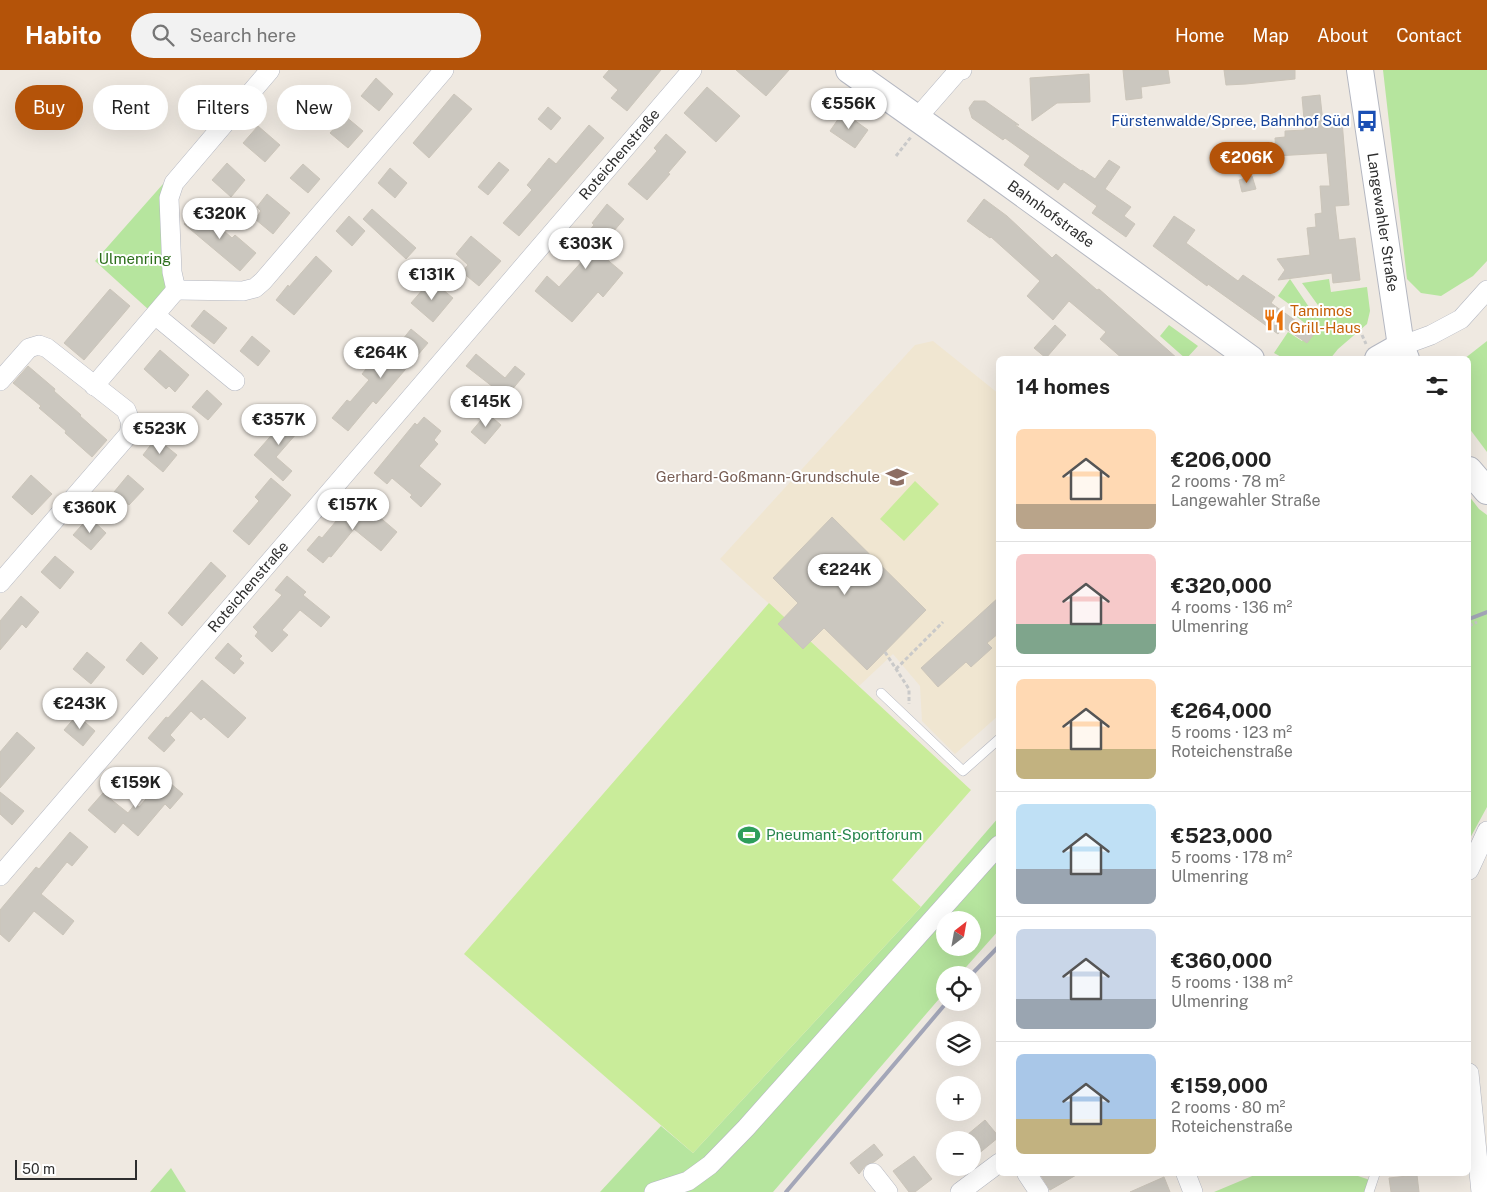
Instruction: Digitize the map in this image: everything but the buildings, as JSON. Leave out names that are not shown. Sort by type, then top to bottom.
[{"type":"street","points":[[176,290],[172,272],[169,198],[174,183],[270,70]]},
{"type":"street","points":[[94,386],[176,290],[243,291],[255,288],[263,281],[444,70]]},
{"type":"street","name":"Roteichenstraße","points":[[0,876],[692,70]]},
{"type":"street","name":"Bahnhofstraße","points":[[849,70],[1247,356]]},
{"type":"street","points":[[918,118],[958,70],[962,70]]},
{"type":"street","name":"Langewahler Straße","points":[[1360,70],[1403,352]]},
{"type":"street","points":[[1389,356],[1403,352],[1461,319],[1487,290]]},
{"type":"street","points":[[155,314],[235,381]]},
{"type":"street","points":[[0,381],[29,348],[39,345],[47,348],[126,410],[131,423],[128,434],[0,583]]},
{"type":"street","points":[[1471,472],[1487,491]]},
{"type":"street","points":[[1471,866],[1487,831]]},
{"type":"street","points":[[654,1192],[688,1181],[710,1165],[746,1128],[996,848]]},
{"type":"street","points":[[1471,1091],[1482,1192]]},
{"type":"street","points":[[960,1192],[996,1165]]},
{"type":"street","points":[[873,1173],[888,1192]]},
{"type":"street","points":[[1028,1176],[1039,1192]]},
{"type":"street","points":[[1187,1176],[1193,1192]]},
{"type":"lane","points":[[882,693],[963,772],[996,742]]},
{"type":"lane","points":[[1369,1192],[1374,1176]]},
{"type":"path","points":[[896,669],[943,622]]},
{"type":"path","points":[[1471,625],[1477,622]]},
{"type":"path","points":[[884,652],[909,689],[908,719]]},
{"type":"shaded area","name":"Gerhard-Goßmann-Grundschule","points":[[933,341],[996,392],[996,718],[955,754],[922,721],[920,686],[893,654],[859,686],[720,559],[915,345]]},
{"type":"green space","points":[[1383,70],[1487,70],[1487,261],[1473,276],[1441,296],[1421,293],[1407,279]]},
{"type":"green space","name":"Ulmenring","points":[[163,184],[165,289],[149,310],[95,261]]},
{"type":"green space","points":[[1290,279],[1313,313],[1320,308],[1302,283],[1329,279],[1331,292],[1367,287],[1370,311],[1367,324],[1332,356],[1280,356],[1274,353],[1288,332],[1302,341],[1311,328],[1297,317],[1300,312],[1278,296]]},
{"type":"green space","points":[[1169,325],[1198,346],[1189,356],[1183,356],[1160,336]]},
{"type":"green space","points":[[1487,341],[1487,452],[1471,431],[1471,356],[1468,356]]},
{"type":"green space","points":[[915,481],[939,504],[904,541],[880,519]]},
{"type":"green space","points":[[1471,499],[1479,509],[1487,515],[1487,807],[1471,836]]},
{"type":"green space","name":"Pneumant-Sportforum","points":[[769,603],[971,790],[892,880],[921,907],[693,1153],[464,954]]},
{"type":"green space","points":[[996,820],[996,933],[981,950],[981,911],[936,911],[936,956],[976,956],[967,966],[936,966],[936,1002],[773,1192],[600,1192],[661,1126],[693,1153],[921,907]]},
{"type":"green space","points":[[171,1168],[186,1192],[150,1192]]},
{"type":"green space","points":[[1252,1176],[1358,1176],[1370,1180],[1366,1192],[1214,1192]]},
{"type":"railway","points":[[1471,618],[1487,612]]},
{"type":"railway","points":[[980,966],[996,949]]},
{"type":"railway","points":[[786,1192],[939,1011]]},
{"type":"place","name":"Fürstenwalde/Spree, Bahnhof Süd","points":[[1367,121]]},
{"type":"place","name":"Tamimos Grill-Haus","points":[[1274,320]]},
{"type":"place","name":"Gerhard-Goßmann-Grundschule","points":[[897,477]]},
{"type":"place","name":"Pneumant-Sportforum","points":[[749,835]]}]
